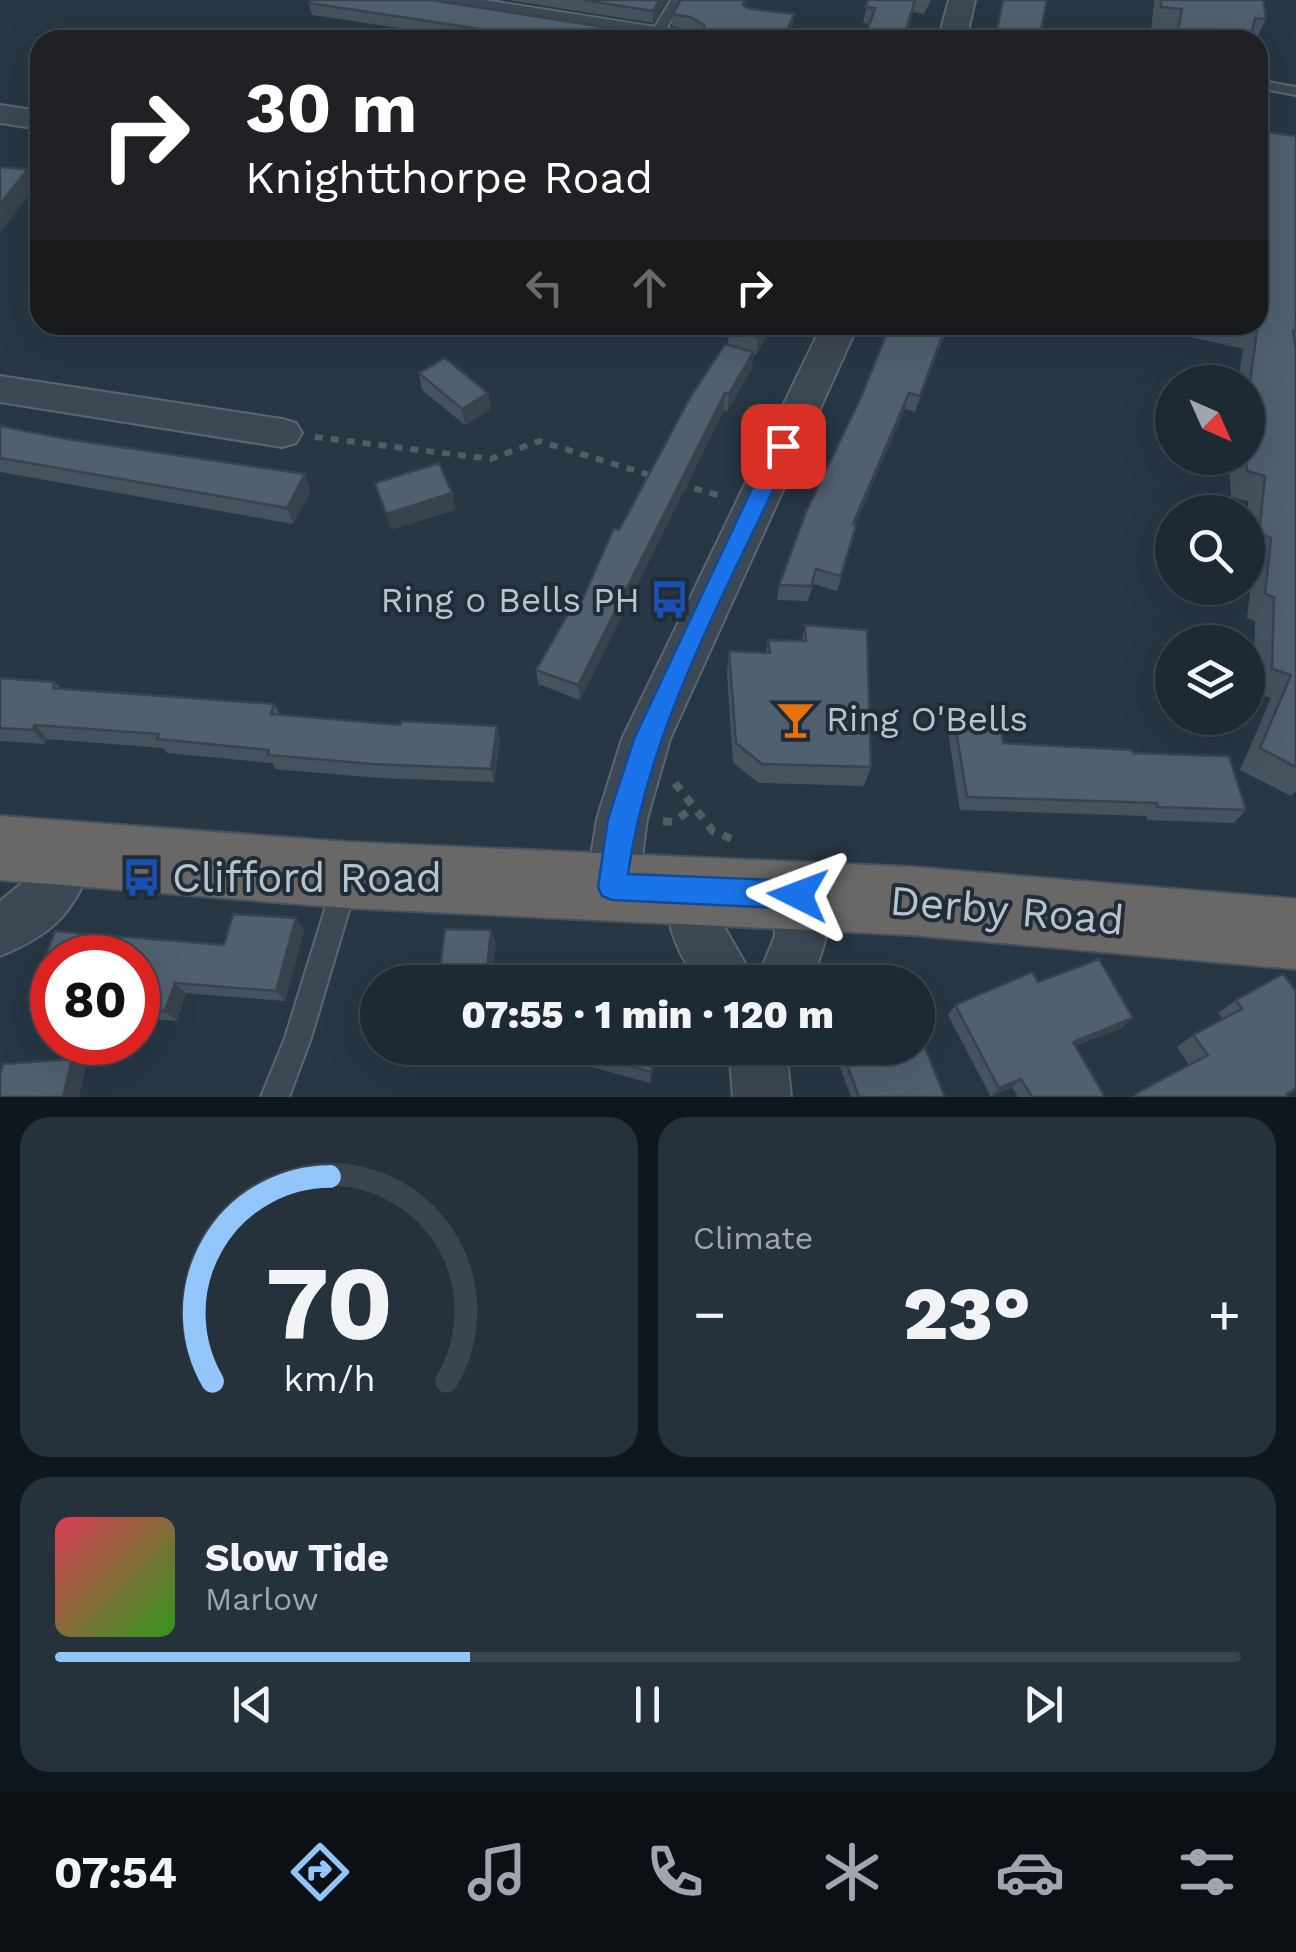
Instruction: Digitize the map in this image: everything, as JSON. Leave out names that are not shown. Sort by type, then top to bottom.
[{"type":"highway","name":"Derby Road","points":[[0,848],[348,875],[912,901],[1296,934]]},
{"type":"street","points":[[433,0],[624,30]]},
{"type":"street","points":[[954,30],[962,0]]},
{"type":"street","points":[[612,887],[622,819],[646,739],[835,335]]},
{"type":"street","points":[[0,389],[282,433]]},
{"type":"street","points":[[0,929],[31,915],[58,886],[70,854]]},
{"type":"street","points":[[694,890],[696,933],[717,965]]},
{"type":"street","points":[[790,965],[802,938],[798,895]]},
{"type":"street","points":[[759,1065],[762,1097]]},
{"type":"lane","points":[[659,30],[677,0]]},
{"type":"lane","points":[[1268,86],[1296,91]]},
{"type":"lane","points":[[275,1097],[298,1038],[348,875]]},
{"type":"path","points":[[282,433],[491,460],[538,441],[754,507]]},
{"type":"path","points":[[674,770],[676,784],[713,831],[747,845]]},
{"type":"building","points":[[431,0],[623,30],[487,30],[309,3]]},
{"type":"building","points":[[583,0],[660,0],[653,11]]},
{"type":"building","points":[[681,0],[745,0],[743,5],[747,8],[794,14],[787,30],[705,30],[704,25],[690,17],[673,14]]},
{"type":"building","points":[[868,0],[915,0],[906,30],[867,30],[875,8],[865,7]]},
{"type":"building","points":[[1003,0],[1047,0],[1041,30],[997,30]]},
{"type":"building","points":[[1161,0],[1263,0],[1266,19],[1255,18],[1252,30],[1178,30],[1182,9],[1161,7]]},
{"type":"building","points":[[1268,132],[1296,136],[1296,767],[1260,748],[1291,675],[1272,669],[1274,597],[1265,594],[1271,538],[1265,536],[1265,476],[1261,475],[1265,475],[1265,365],[1252,365],[1256,335],[1268,335]]},
{"type":"building","points":[[0,167],[28,169],[0,204]]},
{"type":"building","points":[[886,335],[942,335],[920,396],[909,393],[853,524],[856,525],[841,576],[816,569],[811,586],[779,585],[806,512]]},
{"type":"building","points":[[725,344],[753,352],[729,394],[725,393],[578,685],[536,670],[572,607],[578,609],[614,528],[619,530],[691,396]]},
{"type":"building","points":[[445,358],[488,393],[462,409],[419,373]]},
{"type":"building","points":[[0,426],[305,474],[287,508],[0,458]]},
{"type":"building","points":[[439,463],[452,493],[386,514],[375,483]]},
{"type":"building","name":"Ring O'Bells","points":[[805,625],[867,630],[871,767],[762,764],[736,743],[729,651],[770,653],[768,640],[806,641]]},
{"type":"building","points":[[0,678],[55,682],[53,688],[274,704],[271,714],[400,725],[401,721],[497,726],[491,769],[268,755],[269,750],[157,739],[159,734],[35,725],[32,730],[0,728]]},
{"type":"building","points":[[954,718],[999,719],[1003,743],[1229,756],[1246,810],[967,797]]},
{"type":"building","points":[[233,914],[296,918],[276,991],[175,983],[165,1011],[160,1011],[160,940],[224,945]]},
{"type":"building","points":[[445,929],[491,930],[487,965],[440,965]]},
{"type":"building","points":[[55,931],[103,935],[53,935]]},
{"type":"building","points":[[1099,959],[1133,1018],[1073,1042],[1105,1097],[1032,1097],[1021,1079],[999,1088],[955,1005],[1032,972],[1038,982]]},
{"type":"building","points":[[1283,974],[1296,991],[1296,1089],[1287,1094],[1289,1097],[1137,1097],[1135,1094],[1208,1055],[1193,1035],[1242,1009],[1236,1000]]},
{"type":"building","points":[[3,1064],[71,1065],[63,1097],[0,1097]]},
{"type":"building","points":[[626,1065],[652,1065],[651,1072]]},
{"type":"building","points":[[847,1065],[932,1065],[945,1097],[859,1097]]},
{"type":"place","name":"Ring o Bells PH","points":[[670,600]]},
{"type":"place","name":"Ring O'Bells","points":[[796,719]]},
{"type":"place","name":"Clifford Road","points":[[142,877]]},
{"type":"route","points":[[783,446],[646,739],[622,819],[612,887],[798,895]]}]
